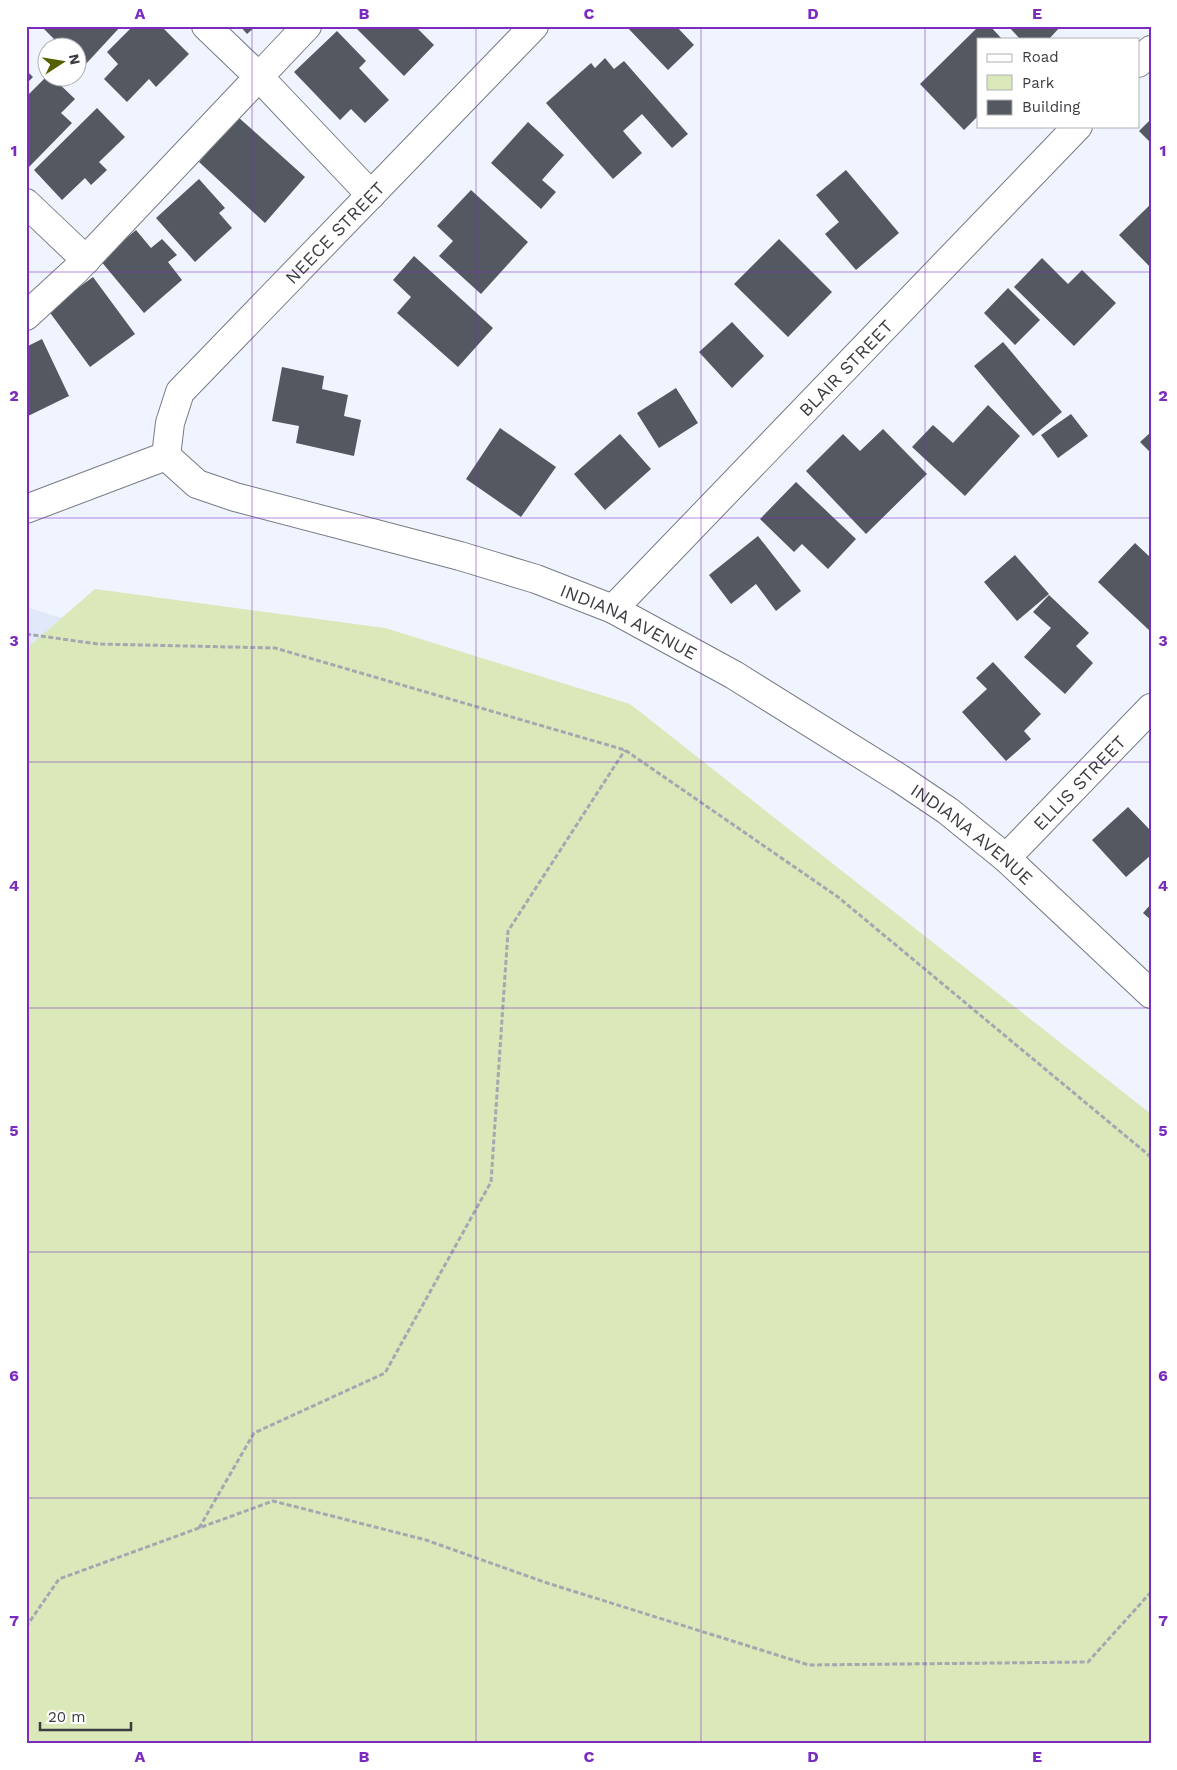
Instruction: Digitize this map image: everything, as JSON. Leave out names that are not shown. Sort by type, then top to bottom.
[{"type":"street","points":[[206,26],[259,77],[371,195]]},
{"type":"street","points":[[26,316],[86,260],[307,26]]},
{"type":"street","name":"NEECE STREET","points":[[166,456],[170,423],[180,392],[534,26]]},
{"type":"street","points":[[1140,61],[1151,50]]},
{"type":"street","name":"BLAIR STREET","points":[[613,609],[1076,128]]},
{"type":"street","points":[[26,203],[86,260]]},
{"type":"street","points":[[26,509],[166,456]]},
{"type":"street","name":"INDIANA AVENUE","points":[[166,456],[197,484],[235,497],[432,548],[526,576],[613,609],[734,675],[899,778],[948,811],[1006,858],[1151,994]]},
{"type":"street","name":"ELLIS STREET","points":[[1006,858],[1151,708]]},
{"type":"path","points":[[26,634],[98,644],[275,648],[626,750],[838,896],[1151,1157]]},
{"type":"path","points":[[198,1529],[254,1433],[385,1373],[491,1182],[508,931],[626,750]]},
{"type":"path","points":[[26,1627],[59,1579],[273,1501],[426,1540],[544,1582],[809,1666],[1088,1662],[1151,1592]]},
{"type":"shaded area","points":[[26,607],[62,618],[26,649]]},
{"type":"green space","points":[[95,589],[385,628],[630,704],[1151,1114],[1151,1744],[26,1744],[26,649]]},
{"type":"building","points":[[47,26],[121,26],[88,62],[88,38],[53,38],[44,29]]},
{"type":"building","points":[[133,26],[161,26],[189,54],[156,87],[149,79],[127,102],[104,79],[118,64],[107,52]]},
{"type":"building","points":[[240,26],[256,26],[247,34]]},
{"type":"building","points":[[354,26],[419,26],[417,28],[434,45],[404,76]]},
{"type":"building","points":[[626,26],[676,26],[694,45],[668,70]]},
{"type":"building","points":[[979,26],[990,26],[1001,38],[977,38],[977,117],[964,130],[920,84]]},
{"type":"building","points":[[1008,26],[1061,26],[1050,38],[1019,38]]},
{"type":"building","points":[[337,31],[366,61],[359,68],[389,100],[365,123],[351,109],[340,120],[294,72]]},
{"type":"building","points":[[605,58],[614,69],[624,61],[688,134],[672,148],[642,114],[623,131],[642,153],[613,179],[546,103],[591,63],[595,68]]},
{"type":"building","points":[[26,70],[33,77],[26,84]]},
{"type":"building","points":[[38,85],[38,88],[63,88],[75,99],[61,113],[72,123],[29,167],[26,164],[26,97]]},
{"type":"building","points":[[97,108],[125,137],[99,162],[107,170],[91,185],[85,178],[62,200],[34,170]]},
{"type":"building","points":[[238,117],[305,177],[265,223],[199,162]]},
{"type":"building","points":[[1151,119],[1151,143],[1139,131]]},
{"type":"building","points":[[528,122],[564,155],[542,180],[556,192],[541,209],[491,163]]},
{"type":"building","points":[[846,170],[899,233],[856,270],[825,234],[839,222],[816,195]]},
{"type":"building","points":[[199,179],[225,208],[219,213],[232,228],[195,262],[156,218]]},
{"type":"building","points":[[471,190],[528,242],[481,294],[439,256],[453,241],[437,226]]},
{"type":"building","points":[[1151,204],[1151,268],[1119,235]]},
{"type":"building","points":[[136,230],[151,248],[162,239],[177,255],[168,262],[182,280],[144,313],[100,260]]},
{"type":"building","points":[[779,239],[832,292],[788,337],[734,284]]},
{"type":"building","points":[[414,256],[493,328],[458,367],[397,313],[411,297],[393,280]]},
{"type":"building","points":[[1042,258],[1068,284],[1082,270],[1116,303],[1074,346],[1014,287]]},
{"type":"building","points":[[93,277],[135,334],[90,367],[48,310]]},
{"type":"building","points":[[1008,288],[1040,320],[1015,345],[984,313]]},
{"type":"building","points":[[732,322],[764,356],[732,388],[699,352]]},
{"type":"building","points":[[42,339],[69,396],[26,417],[26,347]]},
{"type":"building","points":[[1003,342],[1062,412],[1033,436],[974,366]]},
{"type":"building","points":[[282,367],[324,376],[322,389],[348,395],[344,416],[361,420],[354,456],[296,443],[299,426],[272,421]]},
{"type":"building","points":[[676,388],[698,423],[659,448],[637,413]]},
{"type":"building","points":[[988,405],[1020,436],[965,496],[912,447],[933,425],[953,443]]},
{"type":"building","points":[[1071,414],[1088,436],[1058,458],[1041,435]]},
{"type":"building","points":[[500,428],[556,467],[521,517],[466,479]]},
{"type":"building","points":[[883,429],[927,474],[866,534],[806,471],[843,434],[860,451]]},
{"type":"building","points":[[1151,432],[1151,453],[1140,442]]},
{"type":"building","points":[[620,434],[651,469],[605,510],[574,474]]},
{"type":"building","points":[[796,482],[856,539],[828,569],[802,544],[794,552],[760,519]]},
{"type":"building","points":[[758,536],[801,591],[776,611],[756,584],[731,604],[709,575]]},
{"type":"building","points":[[1135,543],[1151,558],[1151,632],[1098,582]]},
{"type":"building","points":[[1015,555],[1049,594],[1017,621],[984,582]]},
{"type":"building","points":[[1049,595],[1089,633],[1076,646],[1093,663],[1065,694],[1024,657],[1051,628],[1033,612]]},
{"type":"building","points":[[993,662],[1041,714],[1024,731],[1031,739],[1006,761],[962,712],[987,689],[976,678]]},
{"type":"building","points":[[1128,807],[1151,831],[1151,855],[1126,877],[1092,840]]},
{"type":"building","points":[[1151,904],[1151,920],[1143,913]]}]
